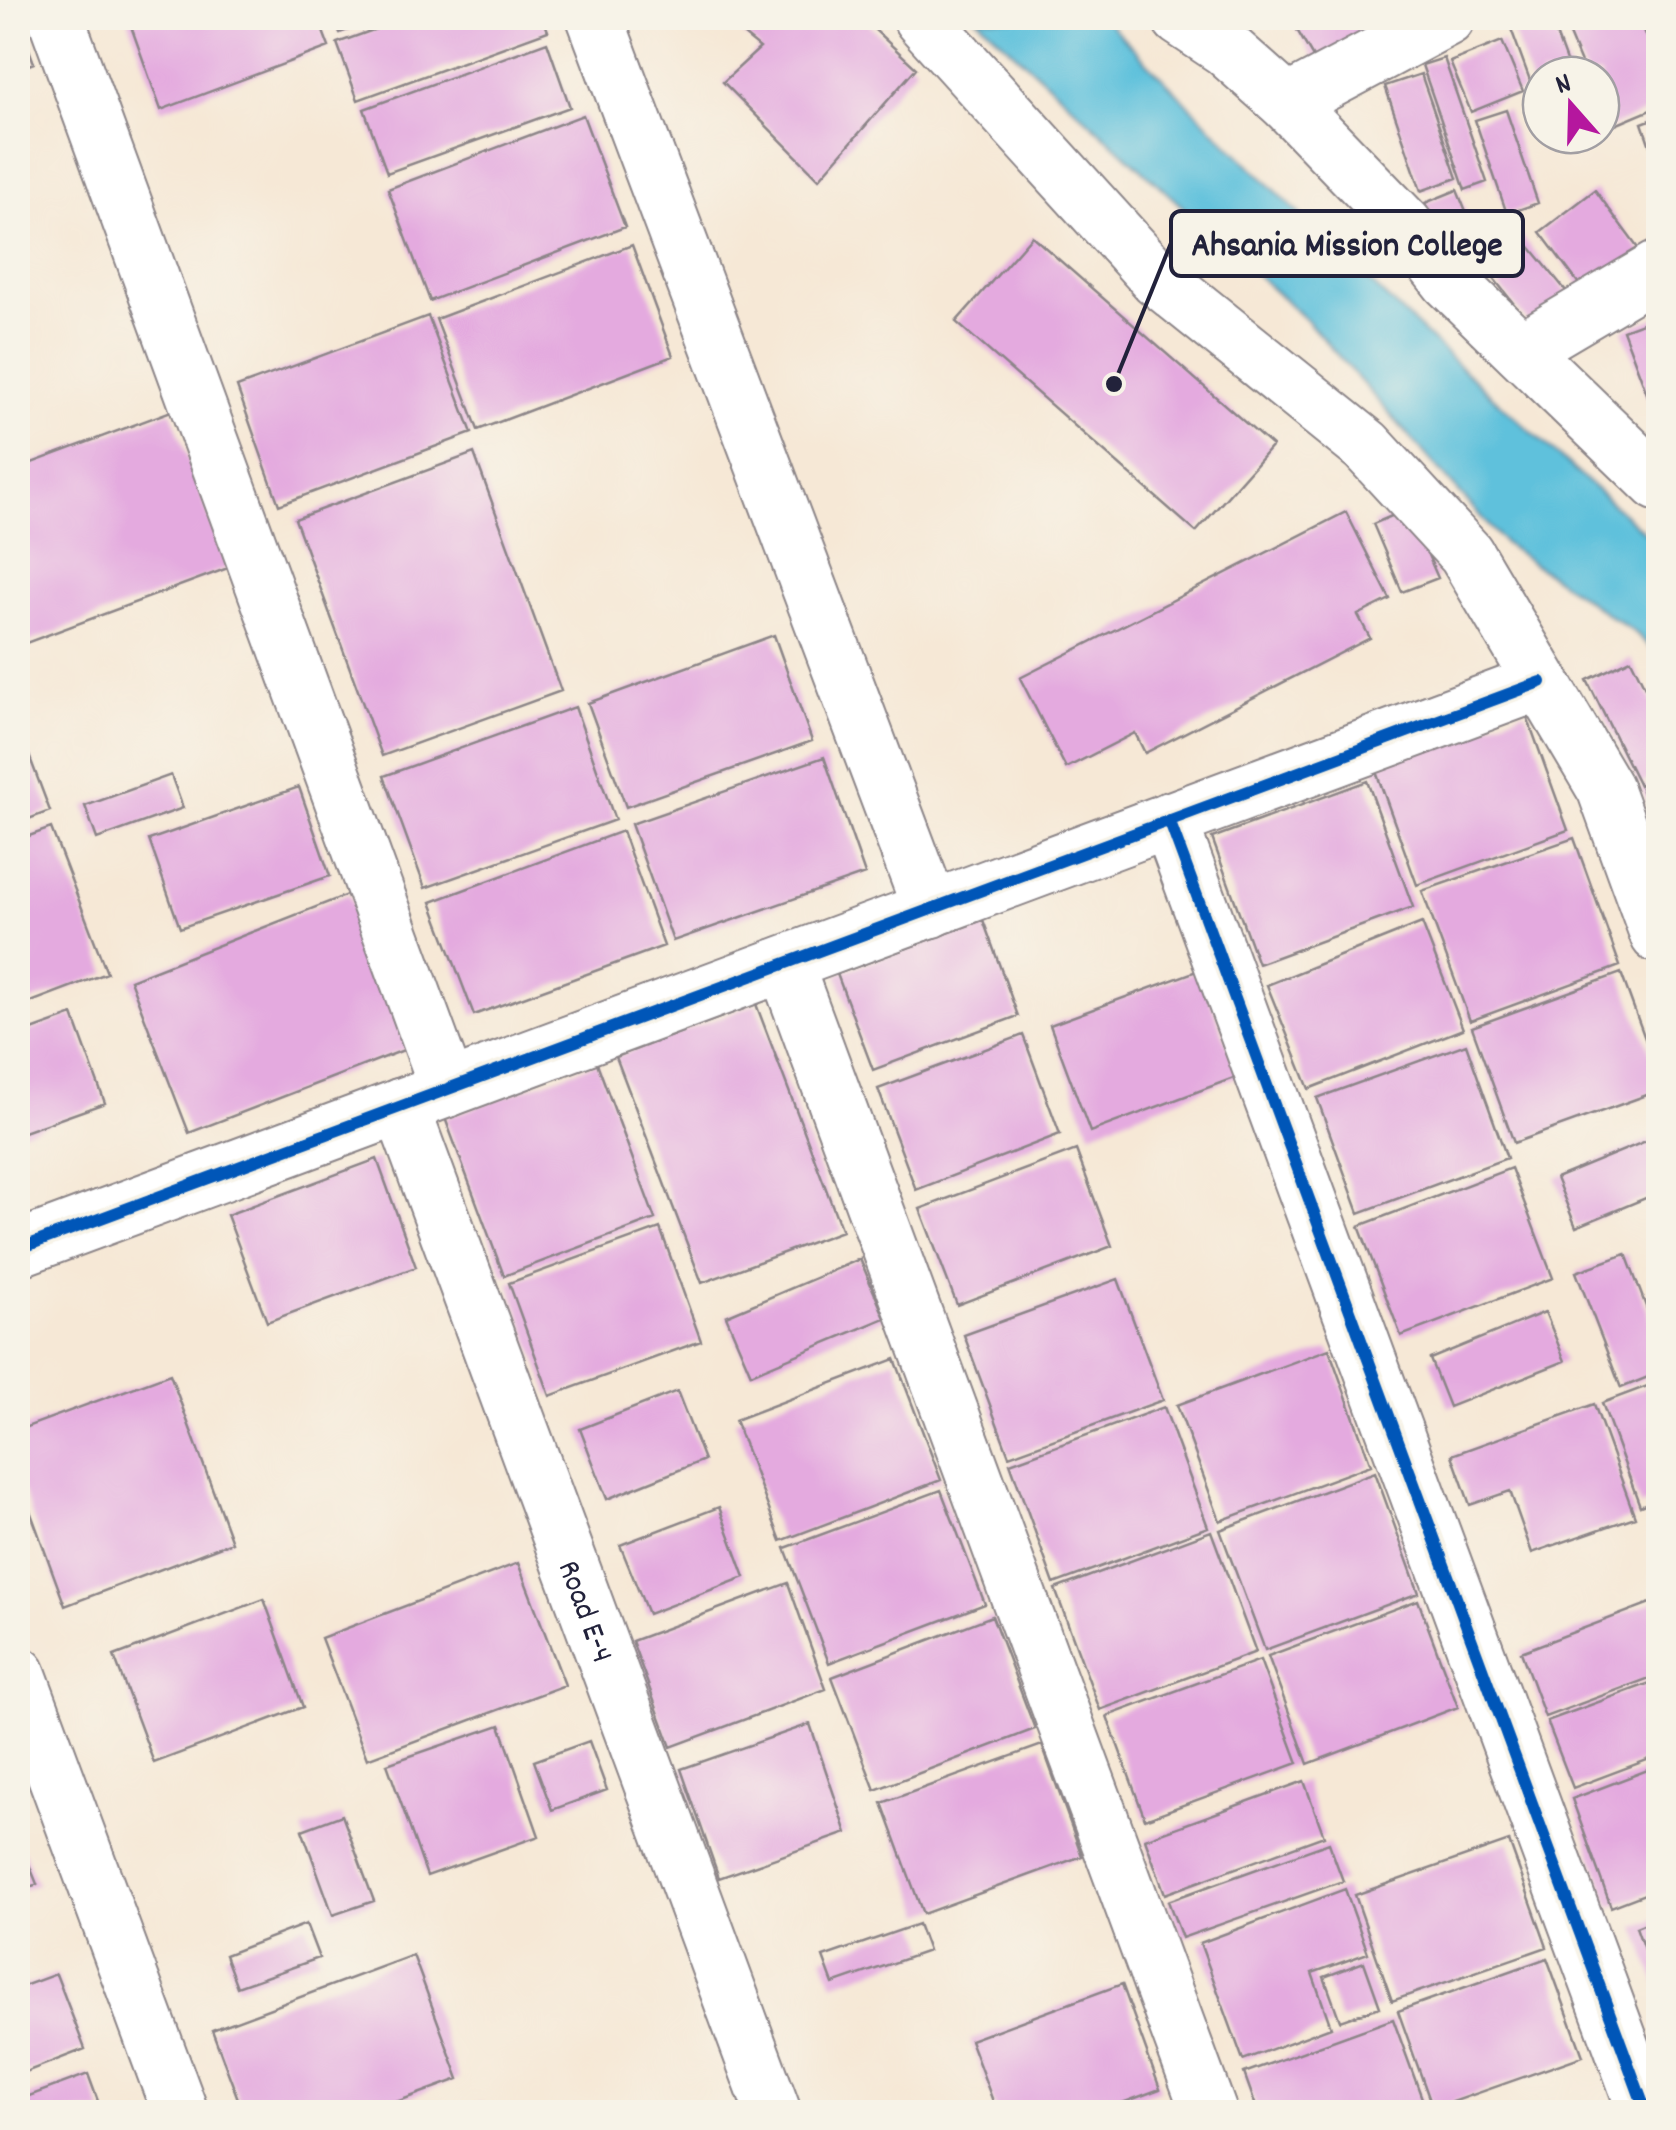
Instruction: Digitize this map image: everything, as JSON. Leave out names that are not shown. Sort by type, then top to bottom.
[{"type":"street","name":"Road E-4","points":[[56,18],[772,2112]]},
{"type":"street","points":[[594,18],[931,910]]},
{"type":"street","points":[[921,18],[1158,278],[1366,446],[1466,554],[1605,789],[1658,935]]},
{"type":"street","points":[[1180,18],[1225,48],[1287,103],[1404,224],[1449,280],[1658,483]]},
{"type":"street","points":[[1287,103],[1446,18]]},
{"type":"street","points":[[1520,350],[1658,269]]},
{"type":"street","points":[[18,1249],[1541,682]]},
{"type":"street","points":[[1169,820],[1646,2112]]},
{"type":"street","points":[[785,964],[1209,2112]]},
{"type":"street","points":[[18,1674],[180,2112]]},
{"type":"water","points":[[977,18],[1104,18],[1375,287],[1658,544],[1658,655],[1638,635],[1505,544],[1307,321]]},
{"type":"building","points":[[128,18],[318,18],[329,47],[161,110]]},
{"type":"building","points":[[334,18],[381,18],[340,33]]},
{"type":"building","points":[[407,18],[543,18],[548,31],[358,100],[337,43]]},
{"type":"building","points":[[735,18],[862,18],[916,68],[819,179],[723,82],[760,48],[739,31]]},
{"type":"building","points":[[1290,18],[1366,18],[1378,38],[1321,71]]},
{"type":"building","points":[[1507,18],[1550,18],[1564,55],[1521,56]]},
{"type":"building","points":[[1562,18],[1639,18],[1658,64],[1658,107],[1621,123],[1621,55],[1578,55]]},
{"type":"building","points":[[1646,18],[1658,18],[1658,48]]},
{"type":"building","points":[[18,19],[34,63],[18,69]]},
{"type":"building","points":[[1502,41],[1521,92],[1471,112],[1450,62]]},
{"type":"building","points":[[547,42],[570,107],[387,173],[364,109]]},
{"type":"building","points":[[1444,58],[1487,182],[1465,190],[1422,65]]},
{"type":"building","points":[[1421,74],[1457,178],[1421,191],[1385,86]]},
{"type":"building","points":[[1506,110],[1538,203],[1507,214],[1475,120]]},
{"type":"building","points":[[583,115],[625,227],[430,301],[388,189]]},
{"type":"building","points":[[1658,117],[1658,169],[1642,123]]},
{"type":"building","points":[[1457,190],[1475,234],[1442,246],[1425,203]]},
{"type":"building","points":[[1595,190],[1643,255],[1588,296],[1540,232]]},
{"type":"building","points":[[1518,232],[1567,292],[1529,323],[1480,261]]},
{"type":"building","points":[[1032,236],[1272,446],[1196,532],[956,322]]},
{"type":"building","points":[[632,245],[673,356],[478,430],[436,319]]},
{"type":"building","points":[[428,316],[472,433],[279,505],[237,387]]},
{"type":"building","points":[[1658,317],[1658,423],[1623,330]]},
{"type":"building","points":[[171,411],[228,568],[18,646],[18,468]]},
{"type":"building","points":[[474,453],[561,691],[382,756],[295,519]]},
{"type":"building","points":[[1408,509],[1438,578],[1402,592],[1373,524]]},
{"type":"building","points":[[1346,512],[1390,599],[1358,615],[1370,638],[1145,753],[1135,733],[1066,768],[1020,678]]},
{"type":"building","points":[[774,635],[812,741],[626,807],[588,703]]},
{"type":"building","points":[[1631,659],[1658,714],[1658,775],[1639,785],[1587,680]]},
{"type":"building","points":[[575,707],[615,820],[425,888],[384,776]]},
{"type":"building","points":[[1525,711],[1568,830],[1417,885],[1374,766]]},
{"type":"building","points":[[18,726],[50,811],[18,823]]},
{"type":"building","points":[[824,757],[865,874],[673,941],[631,824]]},
{"type":"building","points":[[171,775],[183,808],[97,839],[85,806]]},
{"type":"building","points":[[1367,781],[1413,907],[1258,964],[1212,838]]},
{"type":"building","points":[[1658,781],[1658,830],[1641,788]]},
{"type":"building","points":[[299,787],[330,876],[180,928],[149,840]]},
{"type":"building","points":[[51,828],[107,973],[18,1007],[18,840]]},
{"type":"building","points":[[622,831],[664,946],[474,1015],[431,902]]},
{"type":"building","points":[[1574,838],[1620,966],[1470,1021],[1422,891]]},
{"type":"building","points":[[349,894],[409,1048],[189,1133],[130,980]]},
{"type":"building","points":[[983,920],[1018,1016],[873,1070],[837,974]]},
{"type":"building","points":[[1422,923],[1463,1029],[1309,1089],[1267,985]]},
{"type":"building","points":[[1199,970],[1239,1076],[1090,1132],[1050,1025]]},
{"type":"building","points":[[1621,973],[1658,1074],[1658,1091],[1514,1143],[1472,1027]]},
{"type":"building","points":[[756,1004],[842,1231],[702,1283],[616,1057]]},
{"type":"building","points":[[73,1015],[105,1103],[18,1134],[18,1035]]},
{"type":"building","points":[[1023,1035],[1060,1134],[916,1190],[878,1089]]},
{"type":"building","points":[[1466,1044],[1507,1158],[1359,1213],[1317,1098]]},
{"type":"building","points":[[597,1063],[655,1219],[504,1276],[445,1118]]},
{"type":"building","points":[[1658,1136],[1658,1193],[1576,1227],[1556,1178]]},
{"type":"building","points":[[1076,1150],[1112,1246],[957,1305],[920,1209]]},
{"type":"building","points":[[377,1159],[416,1267],[267,1322],[227,1215]]},
{"type":"building","points":[[1511,1168],[1553,1278],[1401,1336],[1359,1226]]},
{"type":"building","points":[[660,1228],[701,1341],[550,1396],[509,1283]]},
{"type":"building","points":[[1626,1254],[1658,1338],[1658,1373],[1621,1388],[1576,1272]]},
{"type":"building","points":[[860,1259],[885,1318],[751,1374],[726,1316]]},
{"type":"building","points":[[1118,1279],[1163,1400],[1009,1456],[964,1335]]},
{"type":"building","points":[[1545,1312],[1565,1361],[1449,1407],[1430,1359]]},
{"type":"building","points":[[1329,1349],[1371,1465],[1220,1521],[1177,1405]]},
{"type":"building","points":[[895,1359],[941,1480],[781,1541],[735,1420]]},
{"type":"building","points":[[170,1374],[232,1542],[65,1606],[18,1478],[18,1430]]},
{"type":"building","points":[[1658,1382],[1658,1499],[1640,1506],[1602,1403]]},
{"type":"building","points":[[677,1391],[704,1460],[607,1499],[580,1429]]},
{"type":"building","points":[[1594,1404],[1635,1517],[1532,1553],[1510,1491],[1470,1505],[1452,1455]]},
{"type":"building","points":[[1164,1407],[1208,1527],[1054,1584],[1010,1463]]},
{"type":"building","points":[[1375,1472],[1419,1593],[1265,1650],[1220,1530]]},
{"type":"building","points":[[941,1490],[985,1604],[829,1663],[785,1548]]},
{"type":"building","points":[[719,1507],[745,1577],[648,1614],[620,1545]]},
{"type":"building","points":[[1211,1531],[1256,1652],[1100,1710],[1055,1589]]},
{"type":"building","points":[[518,1563],[565,1685],[367,1759],[321,1638]]},
{"type":"building","points":[[788,1583],[826,1689],[671,1747],[632,1641]]},
{"type":"building","points":[[264,1599],[303,1707],[154,1763],[114,1656]]},
{"type":"building","points":[[1418,1600],[1458,1707],[1308,1764],[1268,1656]]},
{"type":"building","points":[[1658,1600],[1658,1675],[1545,1717],[1521,1652]]},
{"type":"building","points":[[992,1616],[1035,1729],[875,1790],[832,1677]]},
{"type":"building","points":[[1260,1660],[1298,1763],[1145,1819],[1107,1716]]},
{"type":"building","points":[[1658,1680],[1658,1756],[1573,1788],[1547,1721]]},
{"type":"building","points":[[810,1724],[847,1833],[719,1878],[681,1769]]},
{"type":"building","points":[[500,1725],[539,1836],[427,1876],[387,1764]]},
{"type":"building","points":[[589,1741],[607,1790],[552,1810],[534,1761]]},
{"type":"building","points":[[1042,1745],[1082,1856],[923,1914],[882,1803]]},
{"type":"building","points":[[1658,1766],[1658,1889],[1611,1907],[1572,1799]]},
{"type":"building","points":[[1304,1781],[1324,1836],[1165,1894],[1145,1839]]},
{"type":"building","points":[[342,1815],[374,1901],[333,1915],[302,1830]]},
{"type":"building","points":[[18,1837],[37,1884],[18,1892]]},
{"type":"building","points":[[1509,1841],[1547,1947],[1392,2001],[1355,1895]]},
{"type":"building","points":[[1329,1843],[1343,1881],[1182,1938],[1168,1901]]},
{"type":"building","points":[[1345,1889],[1368,1953],[1312,1973],[1331,2027],[1243,2060],[1200,1943]]},
{"type":"building","points":[[1658,1918],[1658,1989],[1636,1927]]},
{"type":"building","points":[[306,1924],[319,1958],[237,1987],[225,1955]]},
{"type":"building","points":[[918,1924],[928,1951],[833,1984],[823,1957]]},
{"type":"building","points":[[413,1955],[459,2079],[369,2112],[243,2112],[212,2030]]},
{"type":"building","points":[[1547,1958],[1583,2056],[1433,2109],[1398,2011]]},
{"type":"building","points":[[1364,1962],[1380,2007],[1340,2021],[1324,1977]]},
{"type":"building","points":[[56,1974],[85,2049],[18,2075],[18,1988]]},
{"type":"building","points":[[1122,1984],[1160,2089],[1098,2112],[997,2112],[970,2040]]},
{"type":"building","points":[[1393,2019],[1427,2112],[1258,2112],[1244,2073]]},
{"type":"building","points":[[88,2074],[102,2112],[18,2112],[18,2100]]},
{"type":"building","points":[[481,2102],[485,2112],[452,2112]]},
{"type":"cycle path","points":[[18,1249],[1541,682]]},
{"type":"cycle path","points":[[1169,820],[1646,2112]]},
{"type":"place","name":"Ahsania Mission College","points":[[1114,384]]}]
